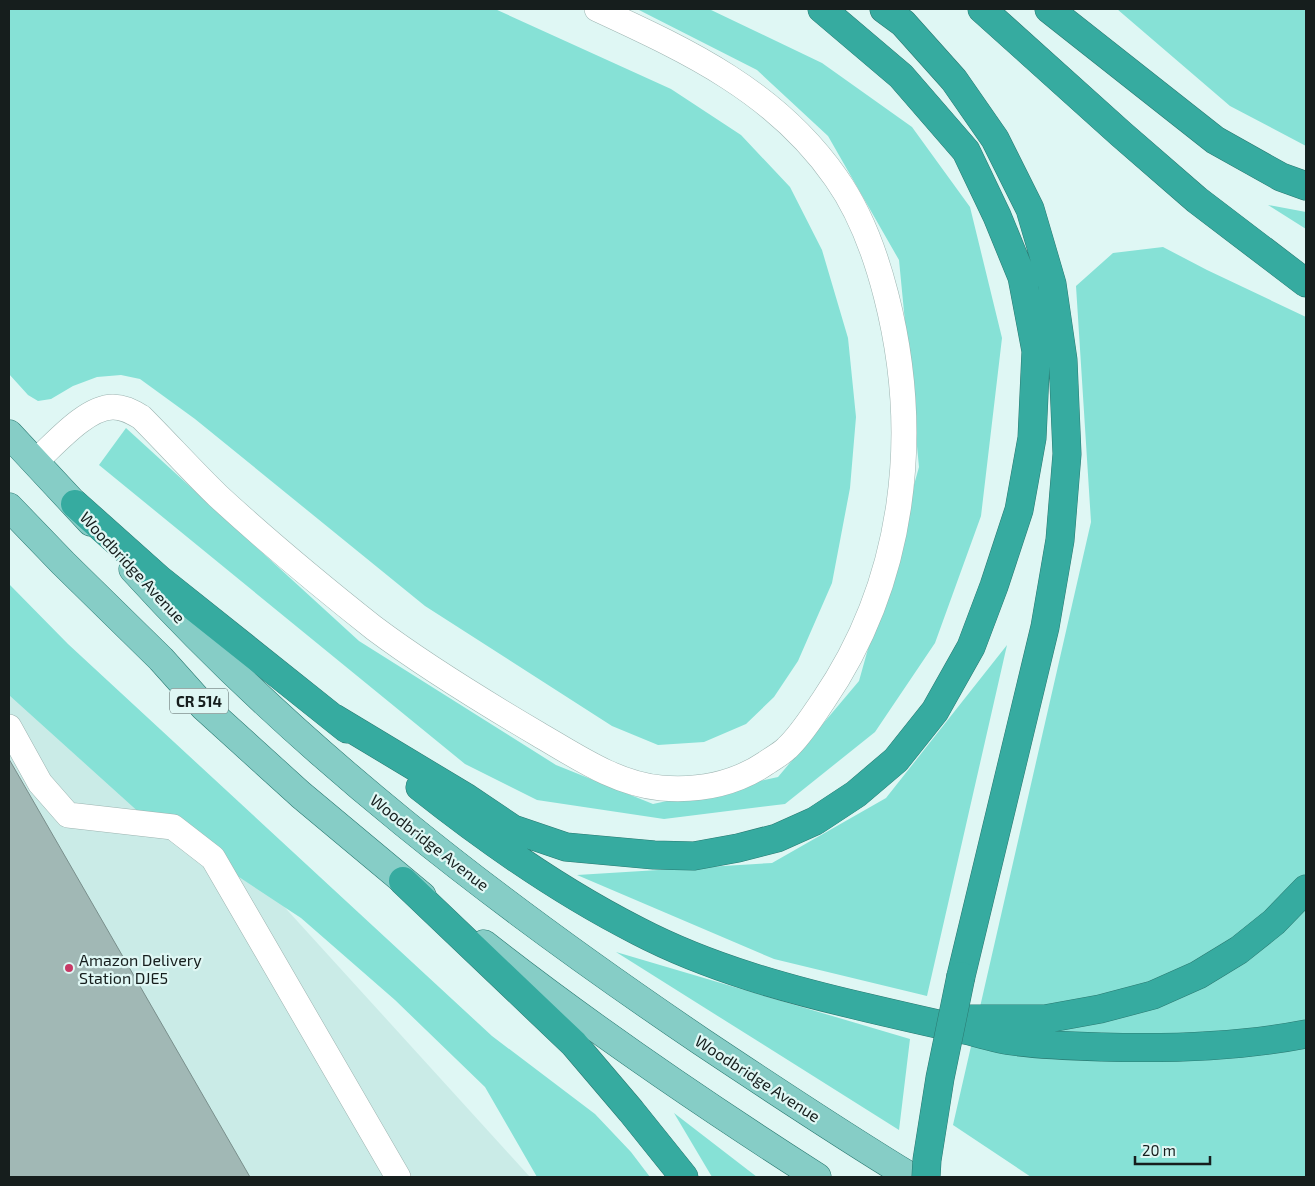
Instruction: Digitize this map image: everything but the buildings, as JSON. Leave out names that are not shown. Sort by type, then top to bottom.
[{"type":"highway","points":[[334,718],[513,828],[566,847],[654,856],[694,856],[738,848],[777,838],[815,820],[856,794],[896,760],[935,711],[971,647],[994,586],[1019,510],[1032,438],[1036,351],[1022,277],[997,216],[966,151],[901,76],[822,9]]},
{"type":"highway","points":[[884,9],[903,23],[954,80],[995,139],[1030,209],[1052,284],[1063,360],[1067,454],[1060,540],[1045,628],[961,976],[940,1078],[926,1177]]},
{"type":"highway","points":[[982,9],[1197,200],[1306,283]]},
{"type":"highway","points":[[1049,9],[1215,140],[1281,177],[1306,186]]},
{"type":"highway","points":[[75,504],[159,579],[460,819],[526,866],[580,900],[639,932],[698,958],[759,979],[826,998],[1012,1041],[1080,1046],[1176,1048],[1223,1045],[1306,1034]]},
{"type":"highway","points":[[404,881],[574,1044],[631,1110],[684,1177]]},
{"type":"highway","points":[[892,1014],[969,1019],[1045,1019],[1100,1009],[1153,995],[1198,975],[1239,950],[1274,922],[1306,889]]},
{"type":"main road","name":"Woodbridge Avenue","points":[[9,434],[154,591],[237,676],[327,760],[530,921],[641,1000],[771,1088],[911,1177]]},
{"type":"main road","name":"CR 514","points":[[9,506],[82,582],[161,659],[204,707],[301,795],[404,881],[512,966],[614,1041],[726,1118],[817,1177]]},
{"type":"lane","points":[[35,462],[85,417],[98,410],[112,407],[128,409],[142,417],[216,494],[294,563],[377,629],[444,676],[510,717],[587,762],[623,780],[658,788],[693,789],[724,784],[755,771],[786,750],[812,717],[844,670],[866,625],[887,565],[900,508],[904,448],[903,392],[893,321],[881,276],[865,231],[839,181],[804,137],[764,100],[722,72],[677,46],[597,9]]},
{"type":"lane","points":[[9,728],[40,783],[68,816],[173,827],[212,858],[398,1177]]},
{"type":"shaded area","points":[[9,9],[495,9],[671,89],[741,135],[790,187],[822,250],[848,338],[856,417],[850,488],[832,583],[798,661],[774,697],[746,724],[704,742],[658,745],[612,726],[425,606],[195,419],[140,379],[121,375],[97,377],[73,386],[51,399],[38,401],[28,395],[9,374]]},
{"type":"shaded area","points":[[637,9],[709,9],[822,63],[912,127],[970,207],[1002,338],[981,516],[935,643],[875,732],[785,804],[664,819],[537,800],[465,764],[99,465],[126,428],[359,641],[556,765],[653,804],[778,777],[859,681],[919,467],[899,260],[828,136],[757,70]]},
{"type":"shaded area","points":[[1117,9],[1306,9],[1306,146],[1230,106]]},
{"type":"shaded area","points":[[1268,205],[1306,212],[1306,229]]},
{"type":"shaded area","points":[[1163,247],[1306,317],[1306,1177],[1031,1177],[953,1125],[1091,522],[1076,286],[1113,253]]},
{"type":"shaded area","points":[[9,584],[68,644],[492,1036],[595,1114],[631,1152],[650,1177],[537,1177],[485,1087],[395,1000],[301,918],[236,875],[163,834],[9,695]]},
{"type":"shaded area","points":[[9,604],[530,1177],[9,1177]]},
{"type":"shaded area","points":[[1007,645],[927,996],[774,959],[577,875],[772,863],[886,798]]},
{"type":"shaded area","points":[[616,952],[910,1039],[899,1130]]},
{"type":"shaded area","points":[[674,1113],[757,1177],[712,1177]]},
{"type":"place","name":"Amazon Delivery Station DJE5","points":[[69,968]]}]
